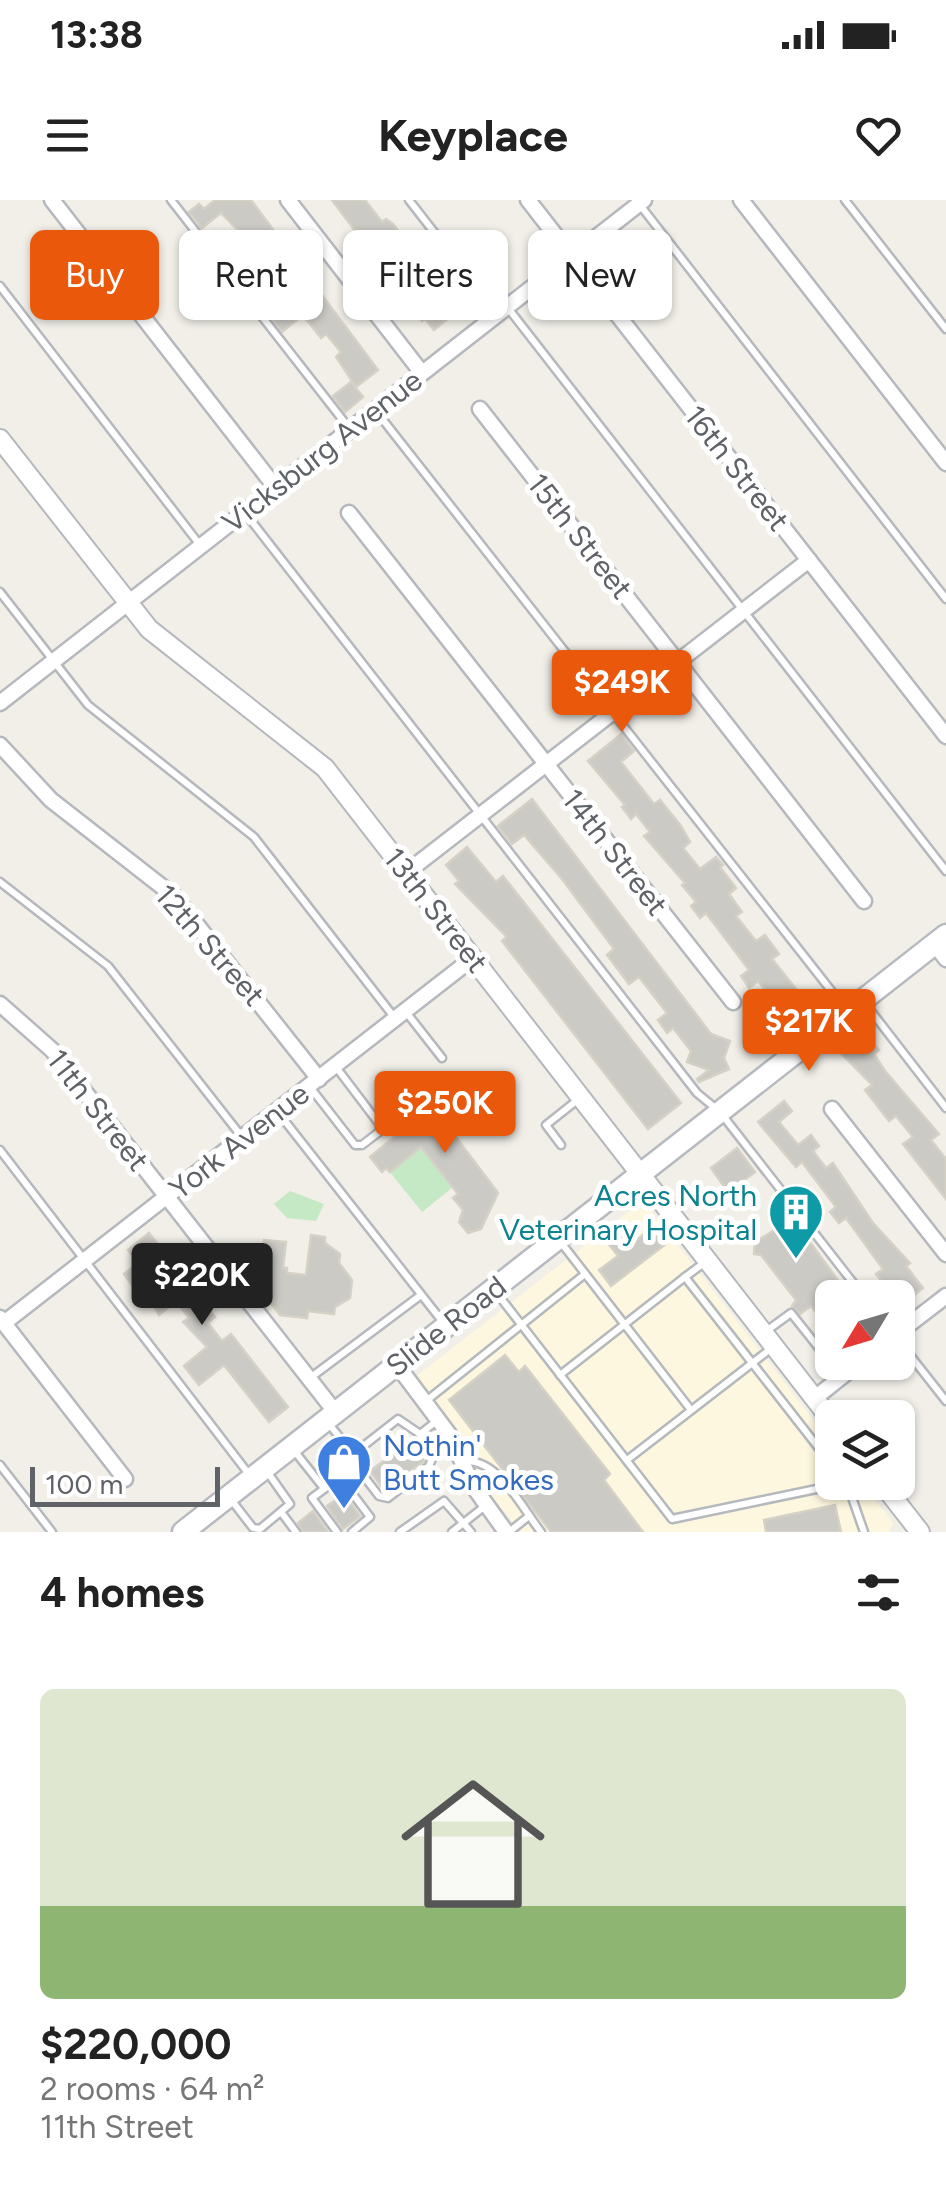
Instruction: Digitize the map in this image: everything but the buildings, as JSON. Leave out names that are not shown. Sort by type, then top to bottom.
[{"type":"main road","name":"Slide Road","points":[[183,1532],[208,1524],[228,1496],[855,1006],[942,946]]},
{"type":"street","points":[[52,200],[276,488]]},
{"type":"street","points":[[288,200],[422,373]]},
{"type":"street","name":"16th Street","points":[[528,200],[552,230]]},
{"type":"street","points":[[740,200],[946,463]]},
{"type":"street","name":"Vicksburg Avenue","points":[[606,230],[642,202]]},
{"type":"street","name":"Vicksburg Avenue","points":[[508,306],[528,291]]},
{"type":"street","name":"Vicksburg Avenue","points":[[0,703],[490,320]]},
{"type":"street","name":"16th Street","points":[[622,320],[946,736]]},
{"type":"street","name":"15th Street","points":[[480,409],[864,901]]},
{"type":"street","name":"13th Street","points":[[0,439],[127,604],[173,650],[325,768],[815,1398]]},
{"type":"street","name":"14th Street","points":[[349,514],[733,1002]]},
{"type":"street","points":[[406,872],[809,560]]},
{"type":"street","name":"12th Street","points":[[0,745],[42,792],[174,896],[314,1082]]},
{"type":"street","name":"York Avenue","points":[[2,1320],[86,1260],[473,958]]},
{"type":"street","name":"11th Street","points":[[0,1004],[52,1050],[310,1379],[331,1416]]},
{"type":"street","points":[[832,1109],[946,1254]]},
{"type":"street","points":[[915,1322],[946,1296]]},
{"type":"street","points":[[2,1320],[125,1479]]},
{"type":"street","points":[[397,1365],[439,1419],[486,1506],[508,1532]]},
{"type":"street","points":[[815,1398],[838,1380]]},
{"type":"street","points":[[895,1500],[920,1532]]},
{"type":"lane","points":[[171,200],[350,430]]},
{"type":"lane","points":[[409,200],[434,230]]},
{"type":"lane","points":[[845,200],[946,329]]},
{"type":"lane","points":[[642,202],[946,598]]},
{"type":"lane","points":[[0,286],[201,546]]},
{"type":"lane","points":[[508,319],[946,871]]},
{"type":"lane","points":[[375,410],[614,712],[855,1006],[946,1108]]},
{"type":"lane","points":[[244,512],[697,1093],[720,1112],[851,1280]]},
{"type":"lane","points":[[0,592],[100,715],[254,837],[400,1015],[442,1058]]},
{"type":"lane","points":[[0,882],[108,966],[243,1138]]},
{"type":"lane","points":[[314,1082],[355,1145],[362,1145],[379,1132],[380,1124],[335,1066]]},
{"type":"lane","points":[[546,1125],[581,1097]]},
{"type":"lane","points":[[277,1111],[446,1326]]},
{"type":"lane","points":[[539,1116],[562,1144]]},
{"type":"lane","points":[[0,1150],[258,1473],[290,1500],[257,1530],[228,1496]]},
{"type":"lane","points":[[558,1239],[691,1410]]},
{"type":"lane","points":[[560,1374],[707,1261]]},
{"type":"lane","points":[[426,1401],[585,1274]]},
{"type":"lane","points":[[686,1277],[815,1443]]},
{"type":"lane","points":[[494,1289],[672,1518],[815,1490]]},
{"type":"lane","points":[[310,1379],[421,1295]]},
{"type":"lane","points":[[627,1460],[752,1363],[791,1313],[815,1343]]},
{"type":"lane","points":[[915,1359],[946,1401]]},
{"type":"lane","points":[[331,1416],[353,1454],[352,1461],[383,1498],[430,1466],[432,1459],[420,1434],[400,1419],[353,1454]]},
{"type":"lane","points":[[420,1434],[439,1419]]},
{"type":"lane","points":[[292,1447],[323,1487]]},
{"type":"lane","points":[[463,1462],[486,1464],[541,1532]]},
{"type":"lane","points":[[0,1465],[52,1532]]},
{"type":"lane","points":[[337,1532],[312,1498],[340,1476],[370,1514],[352,1532]]},
{"type":"lane","points":[[854,1500],[864,1532]]},
{"type":"lane","points":[[400,1532],[440,1501],[448,1502],[470,1532]]},
{"type":"lane","points":[[452,1532],[486,1506]]},
{"type":"lane","points":[[281,1512],[296,1532]]},
{"type":"lane","points":[[508,1532],[528,1516]]},
{"type":"shaded area","points":[[632,1209],[650,1209],[815,1422],[815,1500],[875,1500],[893,1523],[889,1532],[521,1532],[477,1478],[456,1430],[415,1377]]},
{"type":"green space","points":[[421,1147],[453,1187],[422,1212],[390,1172]]},
{"type":"green space","points":[[290,1191],[324,1204],[316,1221],[287,1218],[274,1204]]},
{"type":"place","name":"Acres North Veterinary Hospital","points":[[796,1261]]},
{"type":"place","name":"Nothin' Butt Smokes","points":[[344,1511]]}]
